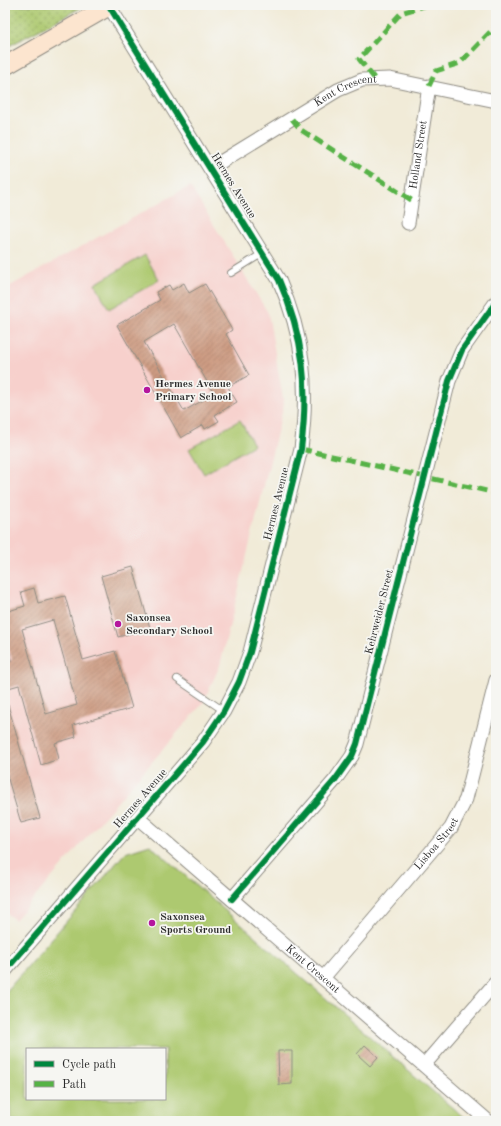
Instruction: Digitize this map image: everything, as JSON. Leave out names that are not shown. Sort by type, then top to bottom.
[{"type":"main road","points":[[5,66],[110,6]]},
{"type":"street","name":"Hermes Avenue","points":[[5,971],[203,742],[224,712],[239,682],[250,652],[301,449],[305,423],[305,380],[298,332],[279,280],[110,6]]},
{"type":"street","name":"Kent Crescent","points":[[211,168],[351,84],[362,80],[390,79],[496,101]]},
{"type":"street","name":"Holland Street","points":[[408,223],[429,86]]},
{"type":"street","name":"Kehrweider Street","points":[[232,900],[336,780],[352,756],[359,736],[449,381],[462,350],[496,302]]},
{"type":"street","name":"Lisboa Street","points":[[323,978],[451,828],[466,799],[496,680]]},
{"type":"street","name":"Kent Crescent","points":[[138,818],[488,1121]]},
{"type":"street","points":[[424,1065],[496,982]]},
{"type":"lane","points":[[232,273],[263,253]]},
{"type":"lane","points":[[177,679],[224,712]]},
{"type":"shaded area","points":[[190,186],[268,313],[284,404],[220,665],[203,703],[15,920],[5,912],[5,289]]},
{"type":"green space","points":[[5,5],[86,5],[5,48]]},
{"type":"green space","points":[[145,255],[159,280],[109,309],[95,284]]},
{"type":"green space","points":[[240,420],[254,445],[204,474],[189,449]]},
{"type":"green space","name":"Saxonsea Sports Ground","points":[[150,845],[468,1121],[11,1121],[5,1044],[5,993],[125,853]]},
{"type":"building","points":[[184,283],[189,293],[205,284],[232,330],[226,334],[249,375],[228,387],[237,402],[215,415],[219,421],[205,429],[203,425],[181,438],[117,325],[160,300],[156,292],[169,285],[172,290]],"holes":[[[174,324],[214,394],[184,411],[144,342]]]},
{"type":"building","points":[[133,567],[150,628],[118,637],[101,576]]},
{"type":"building","points":[[34,588],[38,603],[65,596],[83,660],[115,651],[132,708],[73,725],[76,737],[55,743],[59,759],[41,765],[19,685],[5,689],[5,661],[12,660],[5,636],[5,612],[25,606],[21,592]],"holes":[[[53,620],[77,705],[46,714],[22,629]]]},
{"type":"building","points":[[5,705],[8,705],[40,818],[21,823],[5,769]]},
{"type":"building","points":[[365,1045],[378,1057],[370,1066],[357,1054]]},
{"type":"building","points":[[278,1051],[292,1051],[292,1084],[279,1085]]},
{"type":"marked path","points":[[374,78],[359,59],[401,13],[427,5]]},
{"type":"marked path","points":[[429,86],[436,71],[460,63],[496,26]]},
{"type":"marked path","points":[[292,119],[301,130],[413,201]]},
{"type":"marked path","points":[[301,449],[496,493]]},
{"type":"cycle path","points":[[5,971],[203,742],[224,711],[239,682],[250,652],[301,449],[304,404],[302,362],[294,322],[279,280],[109,6]]},
{"type":"cycle path","points":[[232,899],[335,780],[352,756],[357,744],[449,381],[462,350],[496,302]]},
{"type":"place","name":"Hermes Avenue Primary School","points":[[147,390]]},
{"type":"place","name":"Saxonsea Secondary School","points":[[118,624]]},
{"type":"place","name":"Saxonsea Sports Ground","points":[[152,923]]}]
